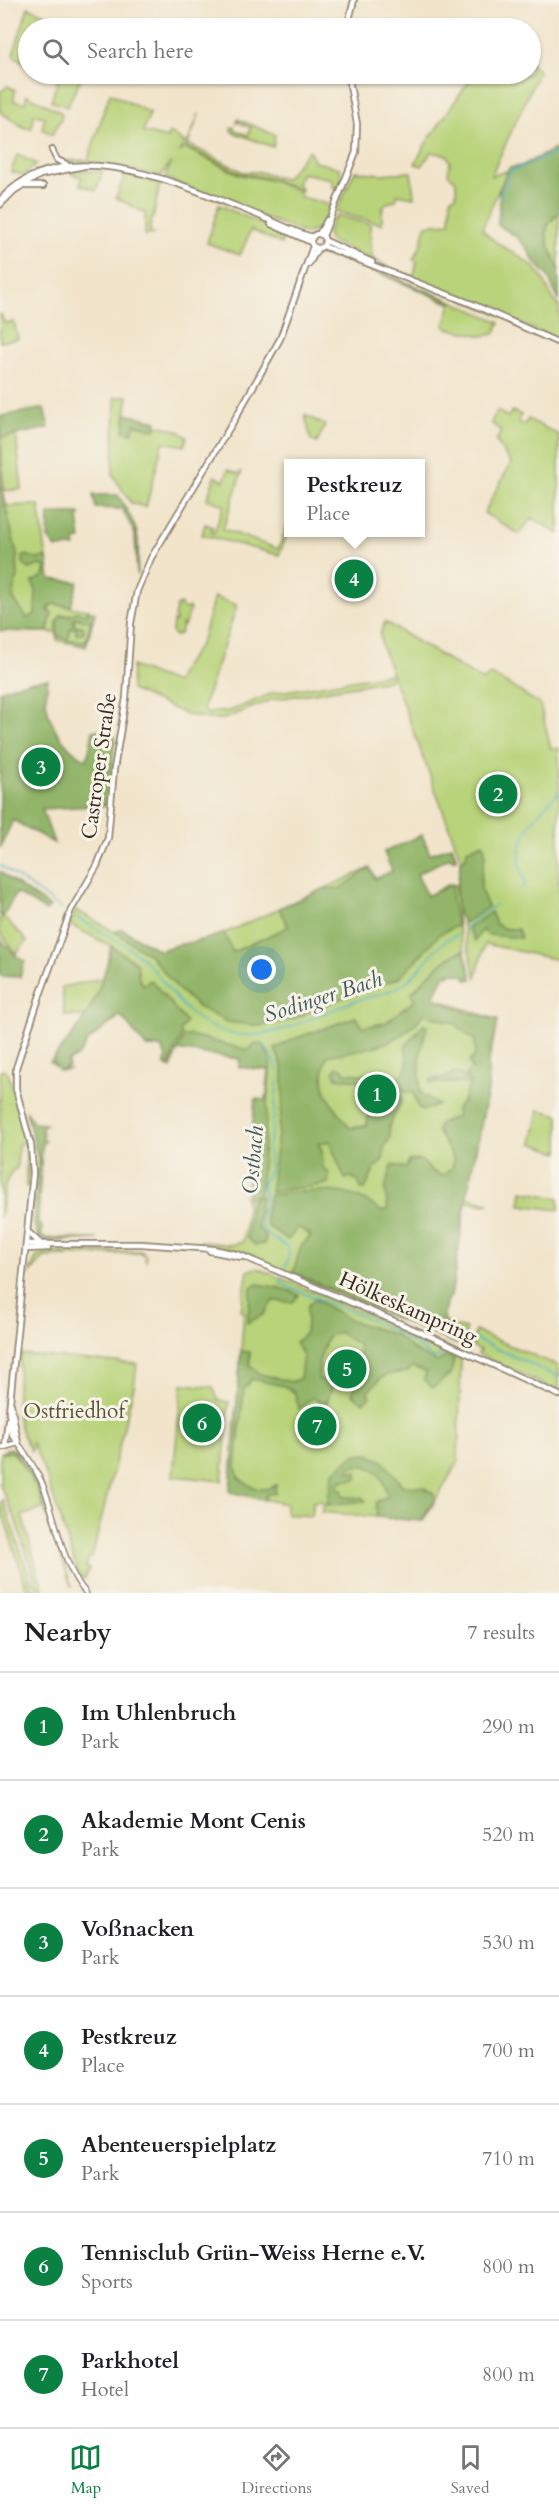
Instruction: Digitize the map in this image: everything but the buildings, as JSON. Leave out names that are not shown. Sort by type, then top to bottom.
[{"type":"main road","points":[[350,18],[354,0]]},
{"type":"main road","name":"Castroper Straße","points":[[18,1443],[12,1434],[9,1418],[27,1247],[33,1159],[16,1089],[16,1068],[71,910],[108,838],[135,599],[151,558],[280,339],[307,265],[351,169],[357,144],[357,120],[350,84]]},
{"type":"main road","points":[[52,150],[57,160],[68,165]]},
{"type":"main road","points":[[0,200],[10,189],[32,176],[68,165],[118,169],[162,179],[318,241],[559,343]]},
{"type":"main road","points":[[0,205],[22,185],[40,175],[84,166]]},
{"type":"main road","points":[[22,185],[43,186]]},
{"type":"main road","points":[[28,1232],[42,1245]]},
{"type":"main road","name":"Hölkeskampring","points":[[27,1247],[141,1244],[210,1251],[241,1257],[300,1280],[559,1395]]},
{"type":"main road","name":"Hölkeskampring","points":[[27,1247],[54,1245]]},
{"type":"main road","name":"Castroper Straße","points":[[11,1403],[18,1443]]},
{"type":"main road","points":[[9,1418],[2,1447],[18,1443]]},
{"type":"street","points":[[18,1443],[34,1466],[44,1487],[73,1574],[86,1593]]},
{"type":"green space","points":[[28,7],[54,18],[25,18]]},
{"type":"green space","points":[[18,39],[18,59],[13,55]]},
{"type":"green space","points":[[57,84],[78,84],[67,107],[51,101]]},
{"type":"green space","points":[[467,84],[533,84],[491,176],[507,171],[482,229],[540,273],[552,298],[559,306],[559,340],[398,272],[414,276],[417,261],[413,260],[421,245],[426,225],[450,223],[451,197],[456,196],[456,181],[448,174],[450,162],[447,155],[431,152],[422,166],[415,164],[425,145]]},
{"type":"green space","points":[[8,86],[15,90],[14,101],[25,103],[27,95],[61,112],[62,117],[52,135],[42,129],[45,117],[34,115],[32,128],[25,128],[0,112],[0,92]]},
{"type":"green space","points":[[110,93],[150,113],[143,132],[167,138],[171,133],[185,143],[179,152],[185,148],[240,175],[272,180],[299,192],[301,197],[331,205],[319,229],[306,234],[165,178],[171,162],[161,176],[94,163],[61,161],[88,160]]},
{"type":"green space","points":[[199,114],[188,144],[243,172],[259,172],[285,179],[309,150],[315,162],[340,168],[342,178],[333,202],[337,188],[332,186],[332,179],[302,173],[297,183],[302,191],[273,179],[239,173],[186,147]]},
{"type":"green space","points":[[238,119],[275,135],[273,147],[232,132],[231,128],[234,127],[235,130],[248,135],[251,128],[238,122],[236,124]]},
{"type":"green space","points":[[559,147],[559,214],[547,226],[546,232],[558,268],[559,301],[547,275],[533,260],[529,251],[517,237],[498,225],[500,194],[498,193],[509,168],[521,166]]},
{"type":"green space","points":[[17,155],[37,164],[24,175],[11,172]]},
{"type":"green space","points":[[72,171],[103,171],[96,190],[80,185],[82,177],[71,174]]},
{"type":"green space","points":[[355,171],[379,174],[411,172],[414,197],[398,194],[396,200],[385,204],[382,211],[382,224],[339,213],[336,211]]},
{"type":"green space","points":[[125,174],[160,183],[151,220],[150,232],[153,234],[145,236],[145,213],[116,198]]},
{"type":"green space","points":[[219,205],[285,234],[281,244],[251,230],[240,255],[207,243]]},
{"type":"green space","points":[[559,214],[559,270],[549,247],[547,232],[552,219]]},
{"type":"green space","points":[[338,216],[370,224],[372,258],[392,269],[330,241],[327,234],[333,219]]},
{"type":"green space","points":[[321,251],[347,258],[452,301],[451,304],[340,259],[316,256]]},
{"type":"green space","points":[[452,301],[500,322],[494,334],[483,336],[446,328],[444,326]]},
{"type":"green space","points":[[0,313],[5,323],[14,322],[18,339],[0,342]]},
{"type":"green space","points":[[128,396],[124,431],[135,424],[155,429],[156,425],[177,430],[187,437],[184,446],[163,442],[146,507],[131,503],[113,475],[115,397],[121,398]]},
{"type":"green space","points":[[44,408],[49,428],[1,438],[1,416]]},
{"type":"green space","points":[[497,411],[508,417],[512,411],[521,415],[518,422],[524,425],[528,419],[559,435],[559,534],[532,518],[519,534],[484,513],[511,463],[496,441],[501,431],[491,423]]},
{"type":"green space","points":[[126,414],[157,421],[155,430],[135,424],[132,433],[124,431]]},
{"type":"green space","points":[[305,415],[325,425],[317,443],[311,440]]},
{"type":"green space","points":[[16,435],[22,489],[4,491],[1,438]]},
{"type":"green space","points":[[0,445],[2,489],[7,506],[39,505],[48,567],[43,598],[45,632],[0,631]]},
{"type":"green space","points":[[228,470],[239,474],[242,471],[223,529],[278,549],[284,534],[284,537],[286,537],[279,555],[202,535],[205,524],[213,527],[211,532],[214,533],[224,505],[207,499],[215,476],[224,481]]},
{"type":"green space","points":[[0,483],[17,554],[18,578],[13,598],[27,618],[35,614],[36,590],[32,582],[44,576],[46,568],[41,565],[29,569],[23,563],[23,557],[27,555],[37,559],[47,557],[50,579],[78,582],[71,606],[54,604],[49,606],[48,611],[52,614],[47,632],[0,631]]},
{"type":"green space","points":[[93,495],[118,495],[131,517],[138,541],[137,576],[135,534],[122,509],[96,508]]},
{"type":"green space","points":[[49,514],[81,514],[78,518],[81,540],[75,541],[75,547],[56,548],[48,538]]},
{"type":"green space","points":[[214,597],[237,605],[203,708],[206,713],[230,711],[273,693],[390,674],[390,680],[271,700],[224,719],[188,715],[131,690],[132,666],[176,683],[182,669],[201,643]]},
{"type":"green space","points":[[54,604],[88,610],[87,614],[61,615],[57,622],[59,637],[68,635],[71,628],[76,628],[76,633],[82,633],[82,626],[74,625],[74,618],[91,620],[86,641],[72,640],[68,643],[57,640],[57,633],[47,632],[52,614],[48,607]]},
{"type":"green space","points":[[181,604],[181,607],[187,609],[189,607],[190,611],[184,626],[182,624],[180,634],[175,636],[172,632],[173,621],[176,622],[174,617],[177,605]]},
{"type":"green space","points":[[88,610],[95,612],[86,647],[68,642],[86,641],[91,621],[74,618],[74,625],[84,627],[84,632],[77,635],[76,628],[71,628],[68,640],[57,636],[57,622],[61,615],[69,616],[76,612],[87,614]]},
{"type":"green space","points":[[385,622],[483,681],[491,674],[540,704],[551,749],[559,748],[559,960],[485,944],[476,977],[464,932],[460,905],[461,859],[382,647],[380,634]]},
{"type":"green space","points":[[48,679],[46,700],[49,715],[56,731],[73,751],[87,760],[93,731],[102,729],[115,736],[109,805],[42,809],[54,843],[13,820],[0,848],[0,691]]},
{"type":"green space","points":[[422,835],[430,854],[452,846],[457,858],[452,860],[450,857],[417,874],[427,896],[449,884],[455,885],[458,927],[472,979],[466,980],[466,976],[450,972],[449,975],[445,974],[434,998],[498,1020],[488,1063],[488,1090],[466,1197],[489,1203],[486,1205],[466,1202],[451,1296],[446,1302],[443,1320],[452,1326],[466,1329],[465,1341],[458,1345],[254,1259],[247,1253],[200,1243],[200,1241],[229,1245],[243,1242],[247,1205],[244,1196],[247,1196],[255,1099],[266,1100],[269,1070],[239,1067],[240,1059],[178,1050],[171,1068],[165,1065],[166,1057],[161,1047],[146,1047],[121,1015],[87,1042],[79,1055],[67,1062],[69,1066],[64,1070],[71,1069],[61,1071],[50,1062],[87,1017],[64,1015],[62,987],[104,978],[111,946],[70,925],[76,910],[115,932],[122,929],[160,951],[172,946],[209,940],[370,868],[376,879],[393,871],[384,852]]},
{"type":"green space","points":[[422,835],[430,854],[452,846],[456,859],[452,860],[450,857],[417,874],[427,896],[452,884],[452,901],[457,926],[441,933],[399,978],[347,996],[291,1020],[261,1026],[227,1022],[198,1007],[178,989],[150,955],[115,932],[122,929],[160,951],[224,933],[233,952],[288,927],[279,908],[323,889],[341,888],[370,868],[375,879],[392,871],[384,852]]},
{"type":"green space","points":[[483,843],[485,854],[481,888],[488,907],[464,923],[456,901],[461,859],[466,858],[467,850]]},
{"type":"green space","points":[[0,871],[50,907],[46,911],[16,893],[3,917],[0,913]]},
{"type":"green space","points":[[491,912],[496,924],[505,929],[518,929],[521,938],[489,935],[482,930],[475,941],[468,928]]},
{"type":"green space","points":[[0,913],[27,941],[16,954],[0,932]]},
{"type":"green space","points":[[0,939],[16,956],[25,961],[20,977],[0,976]]},
{"type":"green space","points":[[111,946],[137,963],[139,979],[143,985],[151,980],[186,1022],[180,1031],[182,1035],[168,1066],[165,1065],[166,1057],[161,1047],[146,1047],[120,1015],[87,1042],[79,1055],[67,1062],[69,1066],[59,1071],[52,1060],[74,1033],[90,1007],[103,979]]},
{"type":"green space","points":[[464,950],[472,979],[466,980],[466,976],[450,972],[449,975],[445,974],[434,998],[465,1011],[498,1020],[488,1063],[488,1090],[466,1198],[451,1296],[446,1302],[443,1320],[448,1326],[443,1337],[293,1273],[301,1246],[311,1236],[298,1227],[288,1240],[267,1226],[265,1217],[270,1195],[313,1191],[355,1196],[380,1211],[388,1210],[385,1189],[392,1165],[406,1168],[409,1161],[421,1160],[432,1171],[442,1176],[453,1167],[453,1157],[437,1131],[440,1123],[457,1117],[456,1109],[463,1101],[470,1082],[466,1074],[472,1069],[469,1062],[475,1055],[475,1041],[454,1023],[424,1014],[403,1034],[392,1040],[368,1048],[327,1056],[323,1078],[324,1087],[332,1103],[350,1128],[366,1126],[369,1115],[365,1104],[373,1093],[401,1095],[402,1100],[389,1127],[390,1138],[384,1147],[383,1160],[375,1168],[365,1189],[361,1189],[358,1181],[351,1177],[345,1179],[329,1141],[318,1144],[322,1150],[323,1168],[329,1173],[328,1184],[270,1192],[283,1098],[283,1069],[275,1049],[291,1040],[356,1017],[363,1027],[385,1023],[415,1000],[411,993],[436,968],[456,953]]},
{"type":"green space","points":[[424,1024],[427,1026],[420,1055],[420,1092],[438,1105],[423,1111],[418,1107],[413,1092],[381,1090],[358,1080],[336,1078],[334,1071],[337,1067],[342,1068],[345,1073],[373,1075],[380,1080],[400,1076],[407,1062],[405,1047]]},
{"type":"green space","points":[[190,1035],[248,1050],[255,1044],[262,1044],[271,1060],[260,1193],[249,1199],[247,1196],[255,1099],[266,1100],[269,1070],[239,1067],[240,1059],[178,1050],[170,1067],[184,1037]]},
{"type":"green space","points":[[4,1070],[8,1073],[29,1143],[29,1186],[26,1187],[24,1142],[18,1144],[17,1168],[12,1171],[6,1183],[0,1218],[0,1071]]},
{"type":"green space","points":[[454,1072],[467,1078],[467,1083],[430,1083],[431,1079],[447,1077]]},
{"type":"green space","points":[[539,1110],[559,1115],[559,1153],[532,1143]]},
{"type":"green space","points":[[26,1111],[34,1123],[46,1124],[42,1126],[45,1141],[42,1144],[38,1223],[42,1227],[41,1235],[44,1238],[98,1239],[51,1241],[38,1237],[34,1223],[38,1159]]},
{"type":"green space","points":[[522,1191],[559,1198],[559,1210],[520,1205]]},
{"type":"green space","points":[[261,1196],[257,1226],[266,1238],[264,1244],[255,1245],[247,1238],[250,1204],[255,1197]]},
{"type":"green space","points":[[139,1251],[145,1255],[140,1253],[44,1257],[29,1275],[36,1257],[44,1253]]},
{"type":"green space","points":[[257,1268],[455,1351],[456,1356],[461,1358],[458,1462],[423,1521],[322,1512],[324,1506],[321,1501],[313,1502],[311,1516],[286,1514],[286,1504],[230,1492],[244,1312],[241,1310],[248,1271]]},
{"type":"green space","points":[[258,1284],[285,1289],[299,1295],[293,1302],[273,1301],[263,1315],[247,1323],[251,1287]]},
{"type":"green space","points":[[315,1299],[350,1320],[395,1335],[415,1351],[437,1362],[445,1358],[448,1351],[455,1354],[451,1373],[433,1388],[424,1380],[426,1372],[412,1367],[407,1372],[389,1374],[381,1378],[367,1392],[371,1396],[363,1402],[352,1394],[358,1379],[359,1346],[339,1332],[328,1336],[319,1361],[318,1379],[333,1383],[327,1403],[312,1398],[299,1409],[295,1393],[284,1386],[252,1379],[244,1389],[236,1465],[238,1477],[256,1488],[266,1489],[276,1485],[275,1493],[266,1494],[265,1500],[230,1492],[241,1351],[250,1352],[250,1366],[260,1374],[292,1382],[300,1378],[303,1355],[295,1342],[306,1331],[307,1309]]},
{"type":"green space","points":[[475,1331],[559,1366],[559,1392],[478,1354],[480,1350],[472,1346]]},
{"type":"green space","name":"Ostfriedhof","points":[[21,1354],[137,1364],[134,1386],[92,1557],[89,1557],[86,1567],[89,1569],[84,1579],[80,1577],[77,1570],[46,1475],[32,1443],[31,1451],[20,1428],[17,1404]]},
{"type":"green space","points":[[182,1384],[213,1387],[218,1400],[229,1402],[222,1481],[173,1476]]},
{"type":"green space","points":[[10,1448],[16,1450],[38,1484],[72,1588],[38,1490],[14,1452],[0,1453]]},
{"type":"green space","points":[[12,1451],[34,1481],[44,1508],[22,1516],[44,1593],[39,1593],[16,1521],[0,1485],[0,1453]]},
{"type":"green space","points":[[368,1454],[383,1461],[403,1486],[423,1487],[433,1493],[435,1499],[421,1521],[377,1517],[376,1502],[388,1496],[380,1475],[365,1466],[350,1467],[348,1471],[357,1472],[357,1479],[340,1481],[337,1487],[342,1490],[344,1497],[363,1498],[366,1501],[327,1505],[333,1472],[355,1455]]},
{"type":"green space","points":[[3,1500],[35,1593],[28,1593],[0,1505]]},
{"type":"waterway","points":[[499,198],[511,171],[559,152]]},
{"type":"waterway","points":[[523,887],[526,883],[520,857],[526,833],[541,811],[559,792]]},
{"type":"waterway","name":"Sodinger Bach","points":[[0,865],[62,909]]},
{"type":"waterway","points":[[465,931],[470,923],[495,905]]},
{"type":"waterway","name":"Sodinger Bach","points":[[77,918],[139,955],[177,1000],[198,1019],[216,1029],[235,1034],[253,1035],[290,1027],[350,1003],[396,988],[405,983],[448,939],[457,935]]},
{"type":"waterway","name":"Ostbach","points":[[265,1046],[276,1063],[278,1076],[273,1125],[268,1147],[270,1171],[262,1184],[266,1202],[261,1223],[268,1235],[287,1247],[289,1252],[285,1267]]},
{"type":"waterway","name":"Ostbach","points":[[281,1276],[281,1283],[286,1286],[382,1325],[433,1358],[441,1357],[446,1348]]},
{"type":"waterway","name":"Ostbach","points":[[450,1341],[456,1335],[466,1336]]},
{"type":"waterway","name":"Ostbach","points":[[473,1338],[559,1377]]},
{"type":"place","name":"Pestkreuz","points":[[354,579]]},
{"type":"place","name":"Voßnacken","points":[[41,767]]},
{"type":"place","name":"Akademie Mont Cenis","points":[[498,794]]},
{"type":"place","name":"Im Uhlenbruch","points":[[377,1094]]},
{"type":"place","name":"Abenteuerspielplatz","points":[[347,1369]]},
{"type":"place","name":"Tennisclub Grün-Weiss Herne e.V.","points":[[202,1423]]},
{"type":"place","name":"Parkhotel","points":[[317,1426]]}]
